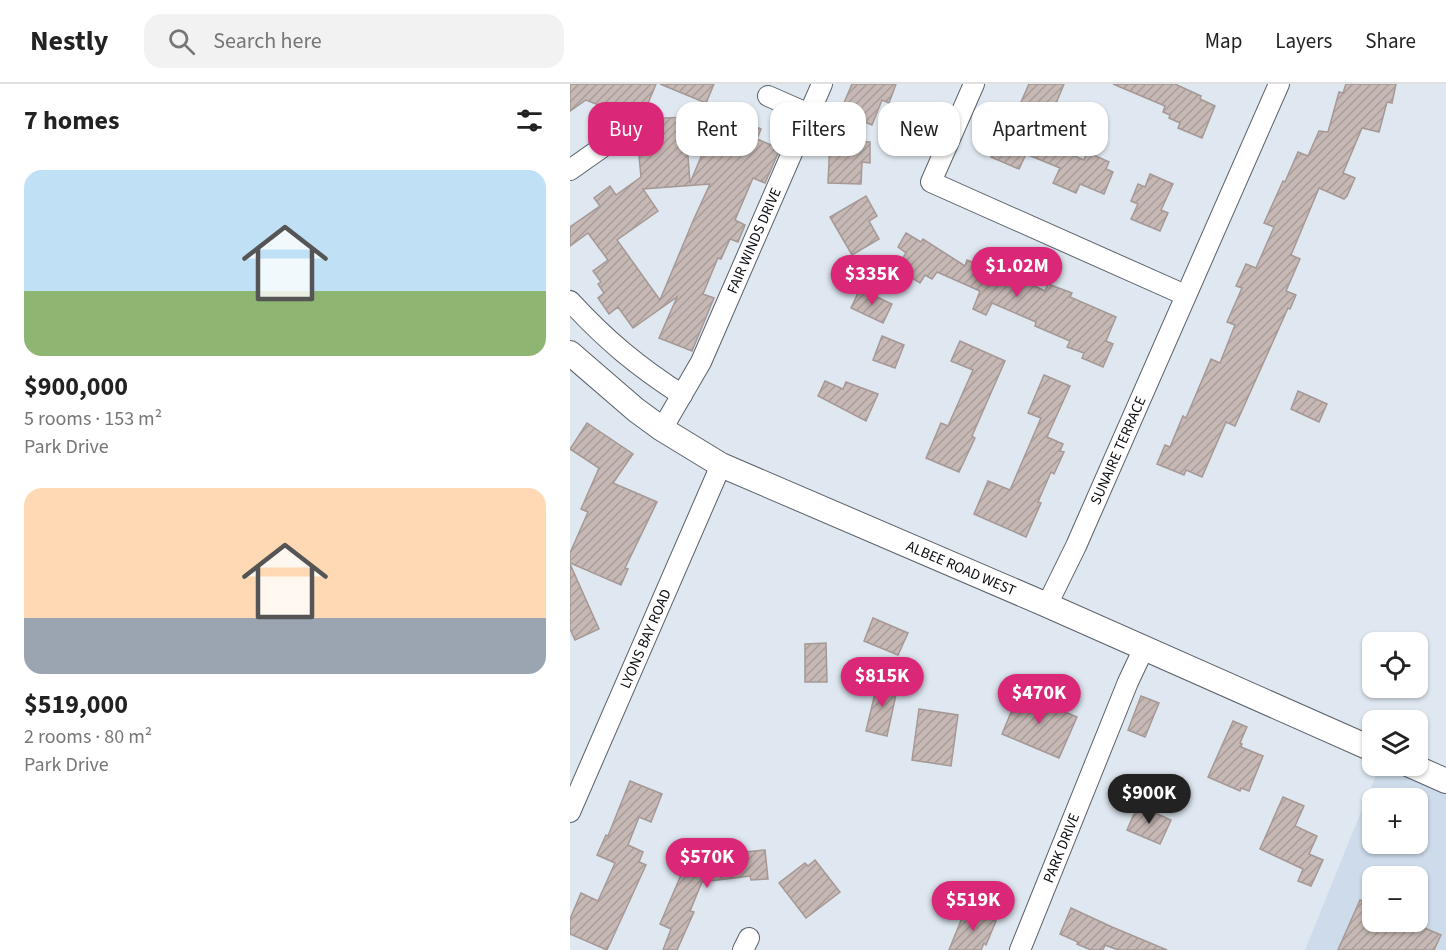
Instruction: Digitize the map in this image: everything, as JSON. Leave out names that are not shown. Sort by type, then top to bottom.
[{"type":"street","name":"FAIR WINDS DRIVE","points":[[814,102],[822,84]]},
{"type":"street","points":[[974,84],[931,182],[1185,295]]},
{"type":"street","name":"SUNAIRE TERRACE","points":[[1047,605],[1076,546],[1279,84]]},
{"type":"street","points":[[768,96],[782,102]]},
{"type":"street","points":[[570,170],[590,156]]},
{"type":"street","name":"FAIR WINDS DRIVE","points":[[662,429],[701,362],[791,156]]},
{"type":"street","points":[[570,302],[612,345],[634,363],[682,395]]},
{"type":"street","name":"ALBEE ROAD WEST","points":[[570,353],[610,389],[662,429],[721,465],[1362,744]]},
{"type":"street","name":"LYONS BAY ROAD","points":[[570,812],[721,465]]},
{"type":"street","name":"PARK DRIVE","points":[[1020,950],[1128,682],[1144,648]]},
{"type":"street","points":[[1428,773],[1446,781]]},
{"type":"shaded area","points":[[1376,776],[1410,776],[1446,792],[1446,950],[1305,950],[1362,809],[1362,854],[1428,854],[1428,788],[1371,788]]},
{"type":"building","points":[[570,84],[656,84],[649,102],[591,102],[586,100],[570,111]]},
{"type":"building","points":[[660,84],[714,84],[706,102]]},
{"type":"building","points":[[852,84],[896,84],[889,102],[882,100],[878,102],[878,110],[872,125],[866,123],[866,102],[844,102]]},
{"type":"building","points":[[1029,84],[1064,84],[1057,102],[1021,102]]},
{"type":"building","points":[[1113,84],[1175,84],[1201,96],[1200,99],[1215,106],[1202,138],[1178,128],[1180,123],[1163,112],[1165,106]]},
{"type":"building","points":[[1346,84],[1396,84],[1392,103],[1387,102],[1379,132],[1362,128],[1343,173],[1355,178],[1347,196],[1344,199],[1319,188],[1291,255],[1300,259],[1286,291],[1296,295],[1235,426],[1226,422],[1202,477],[1186,470],[1184,475],[1157,464],[1165,445],[1170,447],[1183,416],[1186,418],[1211,359],[1220,363],[1235,325],[1227,322],[1242,288],[1236,286],[1246,264],[1256,268],[1274,227],[1264,223],[1283,181],[1285,182],[1298,152],[1308,156],[1319,131],[1328,132],[1339,92],[1343,93]]},
{"type":"building","points":[[676,117],[676,156],[688,156],[690,183],[701,156],[758,156],[758,139],[770,145],[770,156],[777,156],[765,183],[753,178],[735,220],[745,225],[738,242],[730,239],[721,259],[717,260],[703,294],[714,298],[692,351],[659,338],[677,297],[633,328],[618,307],[609,314],[598,298],[604,293],[598,284],[601,282],[593,271],[608,260],[588,233],[570,246],[570,227],[600,206],[594,198],[610,186],[616,195],[641,177],[639,156],[664,156],[664,118]],"holes":[[[710,184],[660,300],[617,240],[658,211],[643,189]]]},
{"type":"building","points":[[866,142],[870,142],[870,163],[862,162],[861,184],[828,183],[829,156],[866,156]]},
{"type":"building","points":[[991,156],[1025,156],[1019,169]]},
{"type":"building","points":[[1031,156],[1074,156],[1084,160],[1086,156],[1096,156],[1109,162],[1106,169],[1113,172],[1104,194],[1080,184],[1076,193],[1053,183],[1060,168]]},
{"type":"building","points":[[1150,174],[1173,184],[1161,210],[1168,213],[1160,231],[1131,219],[1138,204],[1131,201],[1138,184],[1145,187]]},
{"type":"building","points":[[866,196],[877,216],[869,221],[879,239],[852,255],[830,217]]},
{"type":"building","points":[[906,233],[921,242],[923,239],[965,266],[967,260],[977,264],[979,259],[997,266],[994,272],[1020,284],[1022,280],[1045,291],[1048,284],[1072,293],[1070,297],[1116,317],[1106,341],[1113,344],[1103,367],[1082,358],[1084,353],[1067,347],[1070,341],[1035,326],[1036,322],[992,303],[986,315],[973,309],[980,291],[937,272],[932,279],[925,275],[920,283],[896,268],[906,253],[898,247]]},
{"type":"building","points":[[860,289],[892,304],[883,323],[851,308]]},
{"type":"building","points":[[882,336],[904,345],[895,368],[873,360]]},
{"type":"building","points":[[960,341],[1005,361],[959,472],[926,458],[941,423],[948,426],[973,370],[951,361]]},
{"type":"building","points":[[1044,375],[1070,386],[1047,437],[1063,444],[1060,451],[1064,452],[1054,474],[1051,472],[1026,537],[974,514],[988,481],[1010,490],[1041,418],[1028,413]]},
{"type":"building","points":[[825,381],[843,389],[846,382],[878,394],[866,421],[818,396]]},
{"type":"building","points":[[1298,391],[1327,404],[1319,422],[1291,409]]},
{"type":"building","points":[[587,423],[633,454],[613,483],[657,502],[625,568],[628,569],[621,585],[570,563],[570,553],[588,512],[581,509],[599,468],[570,449]]},
{"type":"building","points":[[570,564],[599,629],[575,640],[570,629]]},
{"type":"building","points":[[873,618],[908,633],[898,655],[864,641]]},
{"type":"building","points":[[826,643],[827,682],[805,682],[805,644]]},
{"type":"building","points":[[878,681],[898,685],[887,736],[866,731]]},
{"type":"building","points":[[1019,693],[1077,717],[1059,758],[1002,734]]},
{"type":"building","points":[[1141,696],[1159,703],[1145,737],[1128,730]]},
{"type":"building","points":[[919,709],[958,715],[951,766],[912,760]]},
{"type":"building","points":[[1233,721],[1247,727],[1240,743],[1241,747],[1263,756],[1249,791],[1241,788],[1240,791],[1208,777]]},
{"type":"building","points":[[630,781],[662,794],[651,822],[639,817],[628,845],[643,852],[639,862],[646,865],[607,950],[570,934],[570,919],[581,893],[598,901],[615,863],[597,855],[606,835],[608,836]]},
{"type":"building","points":[[1283,797],[1304,806],[1295,826],[1317,836],[1309,854],[1323,860],[1311,886],[1298,881],[1303,869],[1260,849]]},
{"type":"building","points":[[1138,805],[1171,820],[1160,844],[1127,830]]},
{"type":"building","points":[[765,850],[768,879],[751,880],[750,876],[702,882],[690,911],[694,912],[677,950],[663,950],[671,929],[660,924],[687,861],[720,875],[718,855]]},
{"type":"building","points":[[815,860],[840,892],[806,918],[779,883],[805,863],[808,866]]},
{"type":"building","points":[[1360,900],[1362,901],[1362,932],[1428,932],[1428,929],[1441,935],[1434,950],[1338,950]]},
{"type":"building","points":[[966,908],[996,921],[986,945],[984,943],[981,950],[949,950]]},
{"type":"building","points":[[1071,908],[1167,950],[1118,950],[1105,945],[1103,950],[1091,950],[1077,944],[1078,942],[1060,934]]}]
